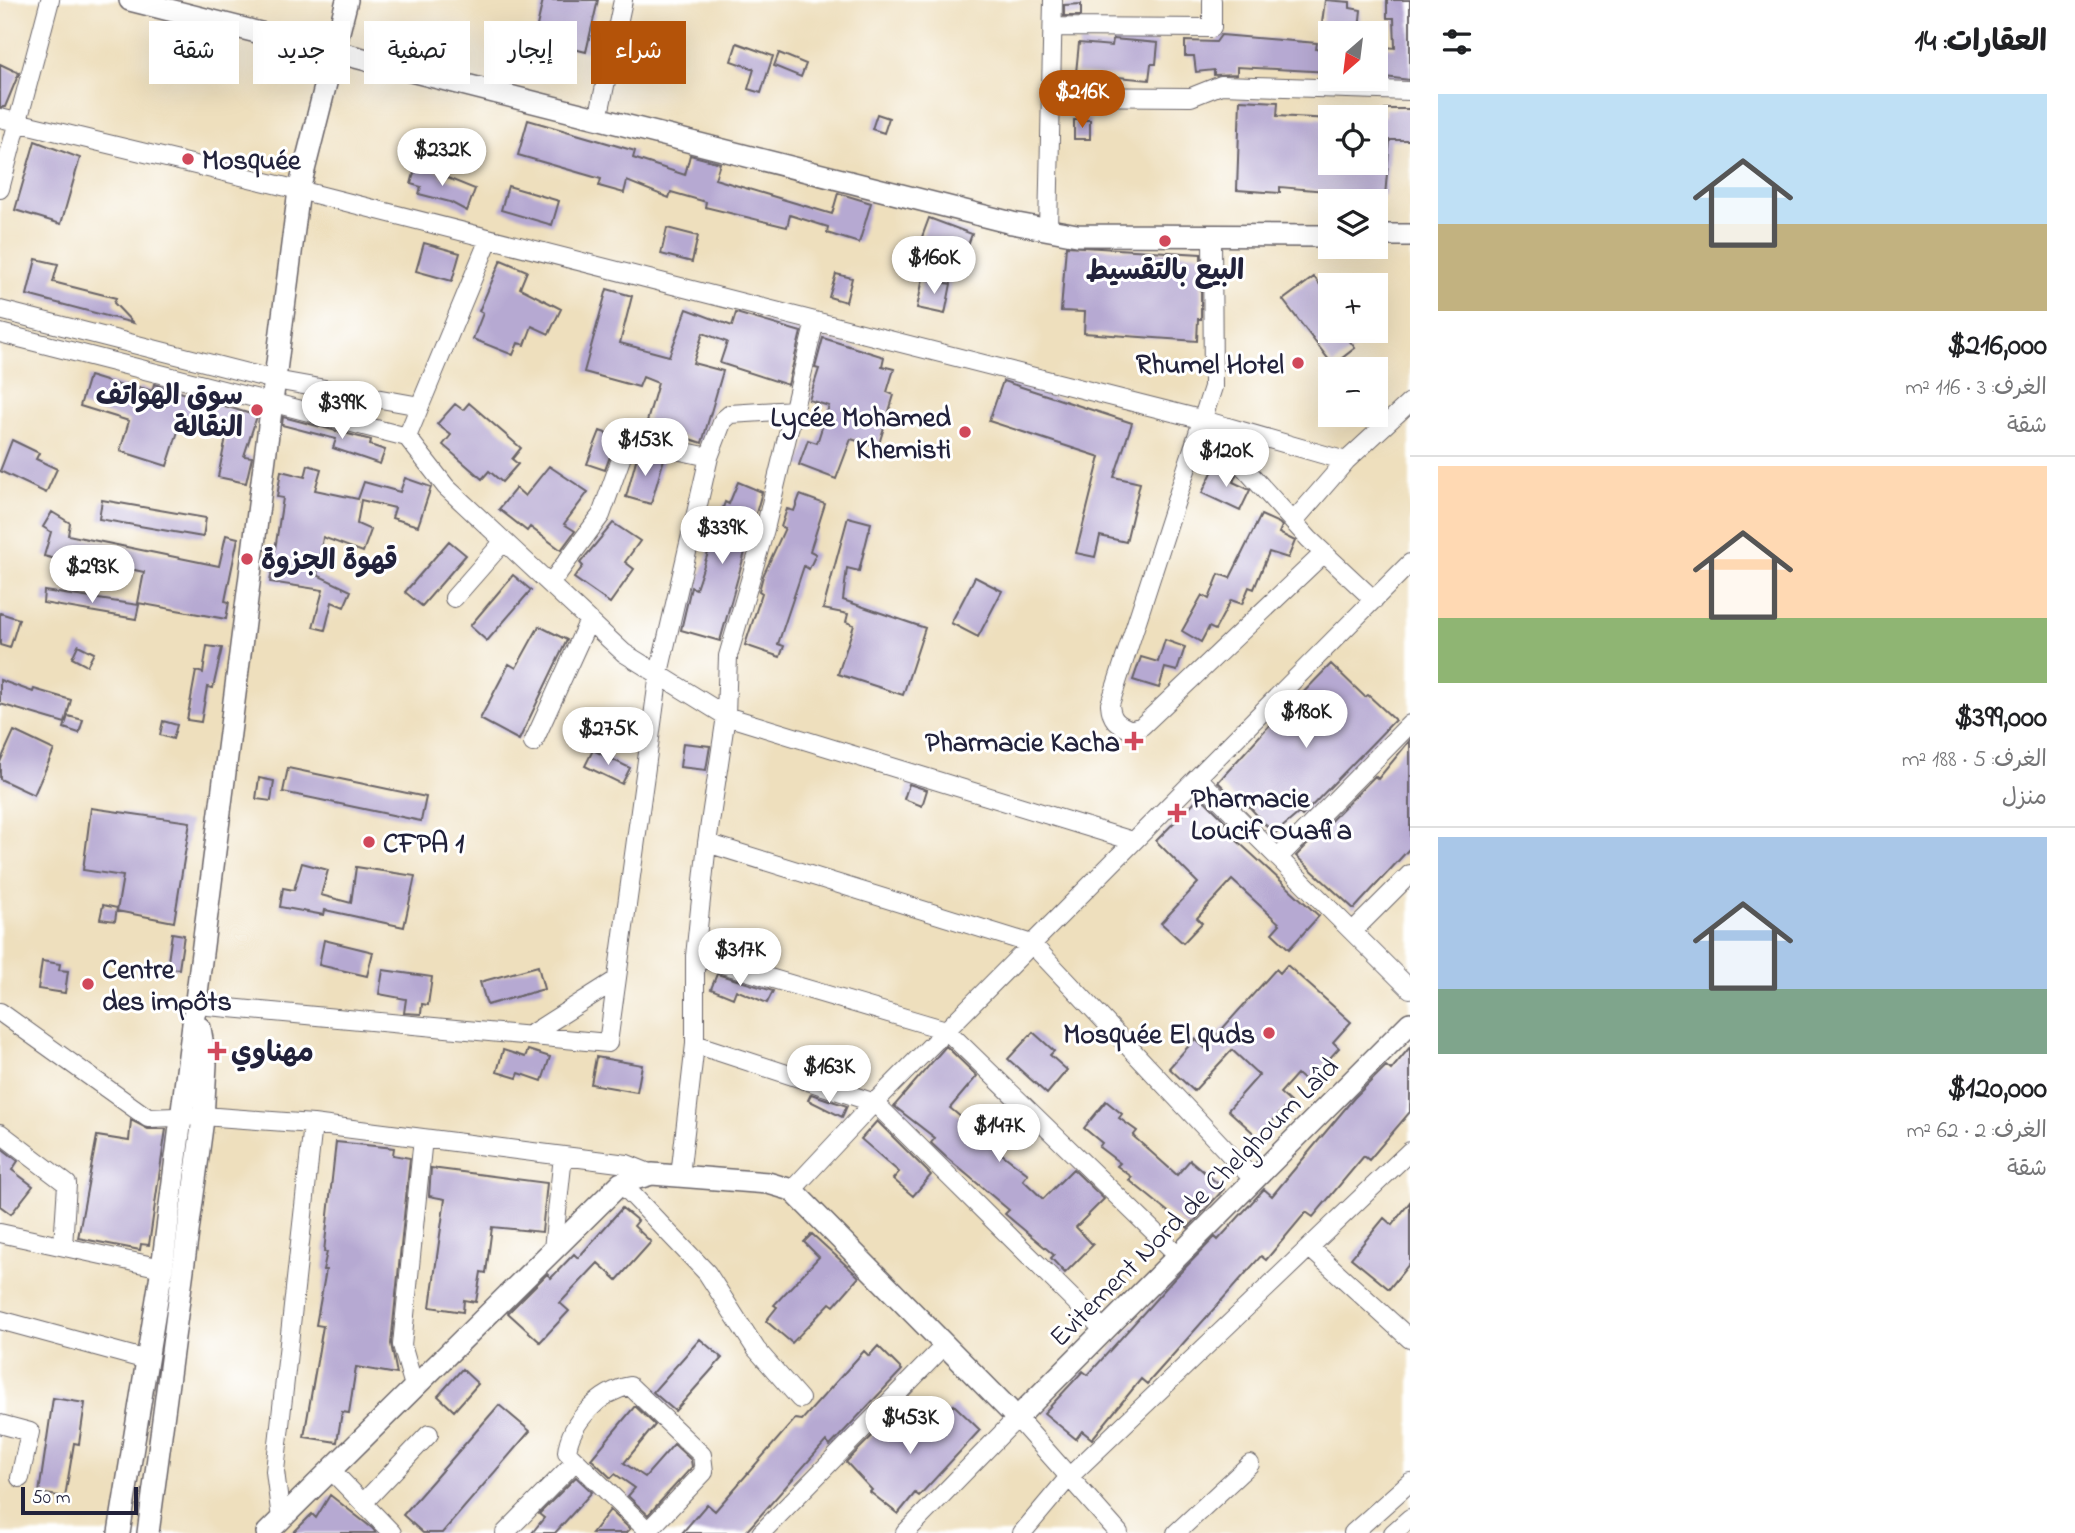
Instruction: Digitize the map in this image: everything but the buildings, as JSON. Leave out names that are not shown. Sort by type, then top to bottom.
[{"type":"main road","points":[[130,0],[253,32]]},
{"type":"main road","points":[[341,21],[347,0]]},
{"type":"main road","points":[[350,56],[1077,235],[1318,236]]},
{"type":"main road","points":[[148,1533],[193,1116],[197,1005],[299,190],[325,84]]},
{"type":"main road","points":[[1388,236],[1410,235]]},
{"type":"main road","name":"Evitement Nord de Chelghoum Laîd","points":[[1017,1418],[1410,1023]]},
{"type":"main road","points":[[119,1533],[162,1268],[193,1116]]},
{"type":"main road","points":[[274,1526],[621,1183],[652,1174],[768,1184],[792,1190],[1017,1418]]},
{"type":"street","points":[[0,189],[9,120],[50,0]]},
{"type":"street","points":[[598,119],[623,0]]},
{"type":"street","points":[[1048,229],[1053,0]]},
{"type":"street","points":[[1053,26],[1212,28],[1212,0]]},
{"type":"street","points":[[1051,96],[1191,97],[1221,85],[1410,91]]},
{"type":"street","points":[[9,120],[299,190],[1200,419],[1346,461]]},
{"type":"street","points":[[1212,236],[1213,387],[1200,419],[1110,704],[1111,717],[1119,725],[1131,730],[1142,726],[1324,553]]},
{"type":"street","points":[[407,437],[489,239]]},
{"type":"street","points":[[0,310],[274,390],[407,437],[446,487],[624,653],[726,716],[1133,841]]},
{"type":"street","points":[[680,1176],[695,1044],[695,956],[707,843],[726,716],[728,656],[765,529],[815,321]]},
{"type":"street","points":[[0,333],[274,390],[420,406]]},
{"type":"street","points":[[1293,522],[1346,461],[1410,402]]},
{"type":"street","points":[[197,1005],[608,1042],[659,673],[709,457],[723,420],[730,414],[794,410]]},
{"type":"street","points":[[1200,419],[1293,522],[1374,600]]},
{"type":"street","points":[[550,584],[601,514],[627,442],[634,441],[709,457]]},
{"type":"street","points":[[454,598],[504,541]]},
{"type":"street","points":[[792,1190],[946,1030],[1410,564]]},
{"type":"street","points":[[533,743],[589,620]]},
{"type":"street","points":[[1278,858],[1410,724]]},
{"type":"street","points":[[1198,778],[1410,989]]},
{"type":"street","points":[[707,843],[1032,944],[1253,1179]]},
{"type":"street","points":[[1353,931],[1410,874]]},
{"type":"street","points":[[695,956],[946,1030],[1178,1255]]},
{"type":"street","points":[[528,1036],[617,980]]},
{"type":"street","points":[[0,1012],[148,1118],[193,1116],[313,1124],[627,1164],[652,1174]]},
{"type":"street","points":[[695,1044],[875,1103],[1104,1330]]},
{"type":"street","points":[[274,1526],[275,1471],[313,1124]]},
{"type":"street","points":[[0,1133],[67,1184],[63,1246]]},
{"type":"street","points":[[414,1386],[402,1345],[423,1138]]},
{"type":"street","points":[[1022,1533],[1069,1477],[1410,1151]]},
{"type":"street","points":[[553,1249],[563,1156]]},
{"type":"street","points":[[621,1183],[707,1273],[756,1349],[800,1398]]},
{"type":"street","points":[[0,1233],[162,1268]]},
{"type":"street","points":[[1310,1248],[1410,1339]]},
{"type":"street","points":[[0,1320],[147,1360]]},
{"type":"street","points":[[761,1533],[945,1345]]},
{"type":"street","points":[[630,1386],[702,1455],[704,1472],[647,1532],[566,1452],[568,1437],[587,1413],[614,1389],[630,1386]]},
{"type":"street","points":[[905,1533],[1017,1418],[1119,1533]]},
{"type":"street","points":[[0,1424],[30,1432],[20,1478]]},
{"type":"street","points":[[363,1503],[429,1434]]},
{"type":"street","points":[[1176,1533],[1250,1464]]},
{"type":"street","points":[[330,1469],[392,1533]]},
{"type":"street","points":[[505,1533],[568,1469]]},
{"type":"street","points":[[1353,1533],[1410,1482]]},
{"type":"street","points":[[1393,1533],[1410,1518]]},
{"type":"place","name":"Mosquée","points":[[188,159]]},
{"type":"place","name":"البيع بالتقسيط","points":[[1165,241]]},
{"type":"place","name":"Rhumel Hotel","points":[[1298,363]]},
{"type":"place","name":"سوق الهواتف النقالة","points":[[257,410]]},
{"type":"place","name":"Lycée Mohamed Khemisti","points":[[965,432]]},
{"type":"place","name":"قهوة الجزوة","points":[[247,559]]},
{"type":"place","name":"Pharmacie Kacha","points":[[1134,741]]},
{"type":"place","name":"Pharmacie Loucif Ouafia","points":[[1177,813]]},
{"type":"place","name":"CFPA 1","points":[[369,842]]},
{"type":"place","name":"Centre des impôts","points":[[88,984]]},
{"type":"place","name":"Mosquée El quds","points":[[1269,1033]]},
{"type":"place","name":"مهناوي","points":[[217,1051]]}]
